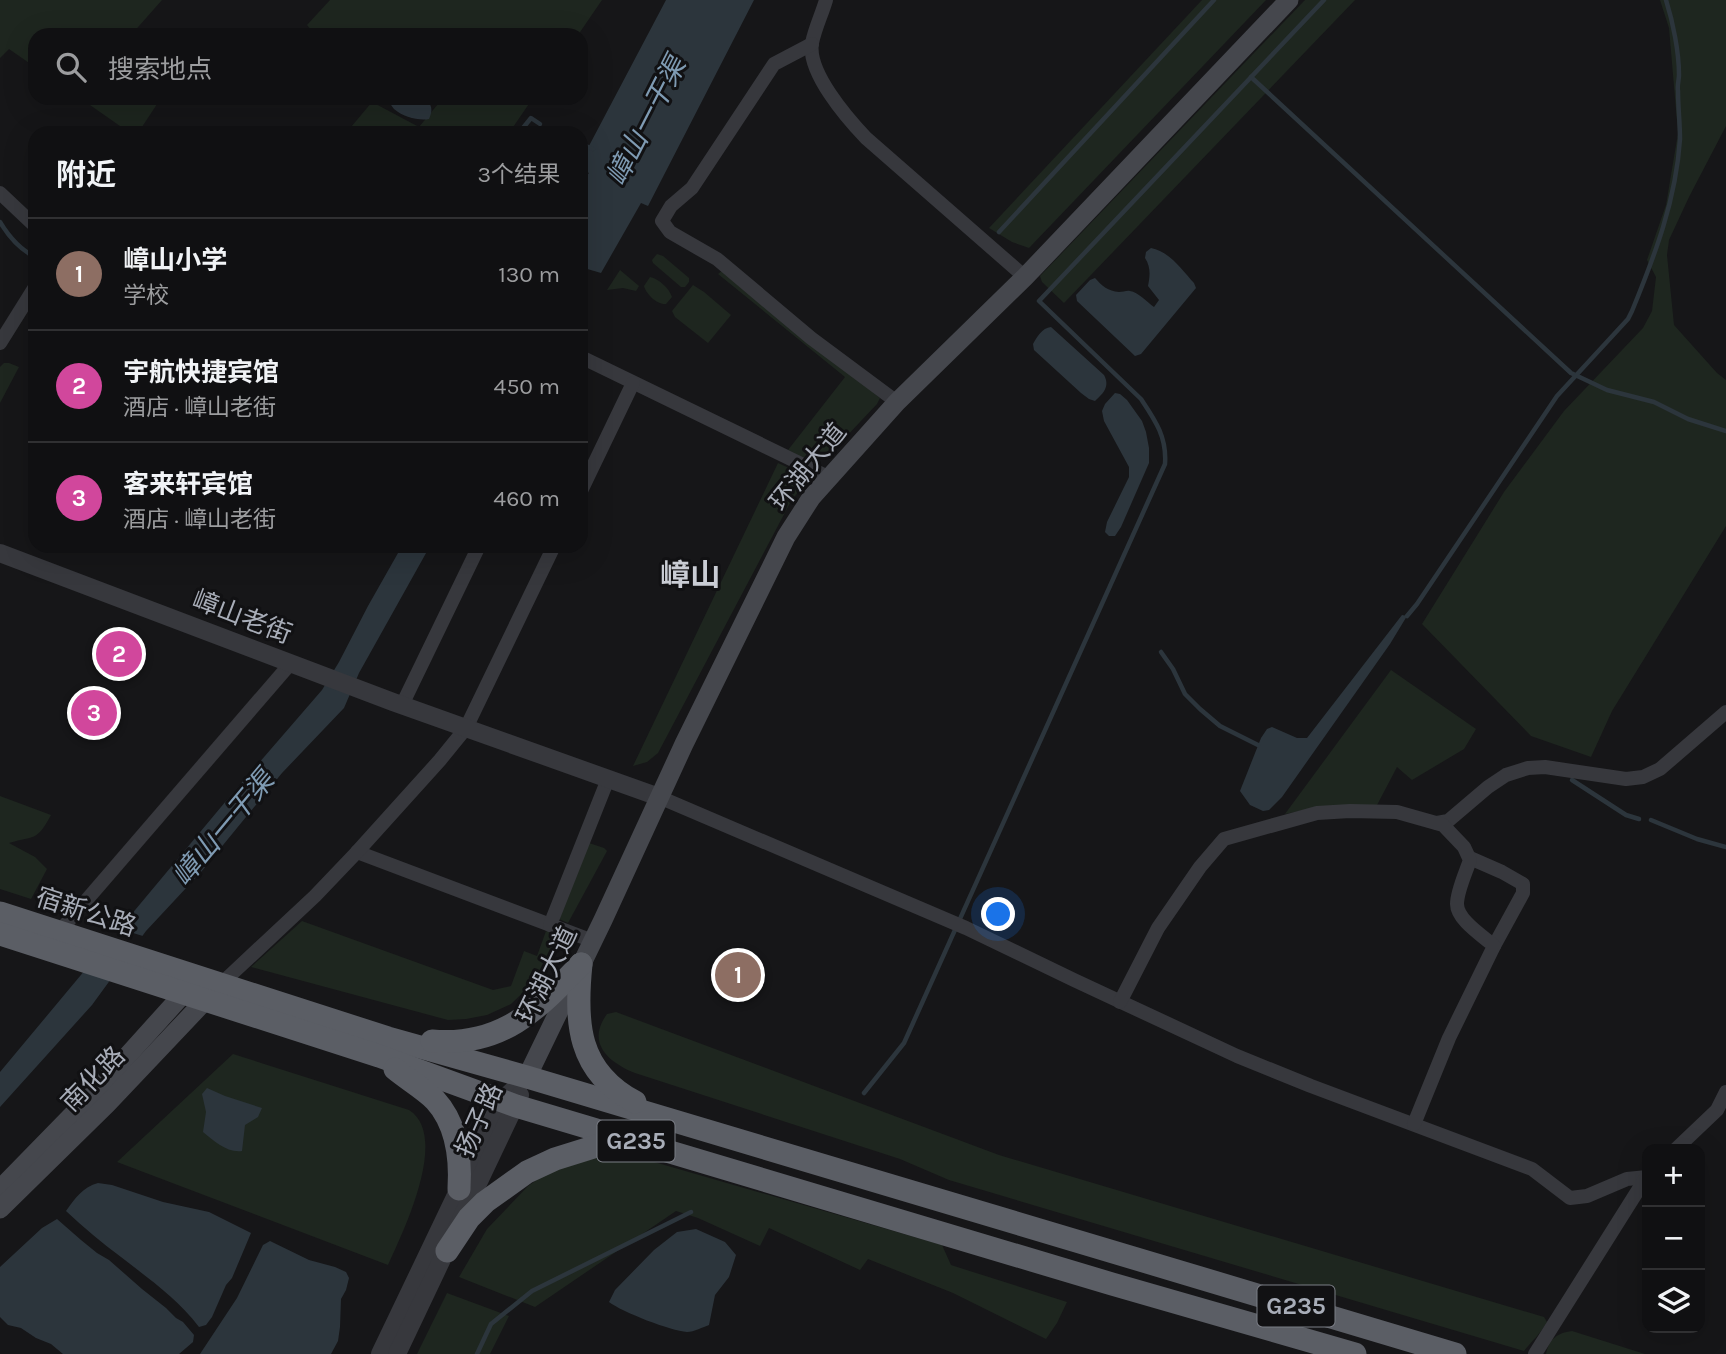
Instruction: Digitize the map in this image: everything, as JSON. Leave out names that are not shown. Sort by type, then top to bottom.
[{"type":"highway","name":"宿新公路","points":[[0,913],[56,941],[203,988]]},
{"type":"highway","name":"宿新公路","points":[[0,934],[56,941]]},
{"type":"highway","points":[[384,1047],[469,1041],[496,1032],[536,1008],[581,964]]},
{"type":"highway","points":[[581,964],[579,1021],[591,1062],[604,1082],[620,1095],[668,1121]]},
{"type":"highway","name":"G235","points":[[203,988],[384,1047],[509,1103],[1355,1354]]},
{"type":"highway","name":"G235","points":[[384,1047],[527,1077],[1455,1354]]},
{"type":"highway","points":[[384,1047],[444,1111],[458,1149],[459,1188]]},
{"type":"highway","points":[[447,1251],[469,1218],[485,1202],[527,1172],[555,1159],[603,1144],[657,1147]]},
{"type":"highway","points":[[1127,1288],[1137,1259]]},
{"type":"main road","name":"环湖大道","points":[[527,1077],[786,537],[811,498],[898,402],[1025,277],[1289,0]]},
{"type":"main road","name":"南化路","points":[[0,1189],[203,988]]},
{"type":"main road","name":"南化路","points":[[0,1209],[107,1104],[203,988]]},
{"type":"street","points":[[827,0],[812,44],[818,71],[832,99],[866,138],[1025,277]]},
{"type":"street","points":[[812,44],[774,64],[692,188],[671,206],[662,221],[670,232],[717,259],[811,338],[898,402]]},
{"type":"street","points":[[0,193],[28,219]]},
{"type":"street","points":[[0,343],[28,298]]},
{"type":"street","points":[[588,360],[828,477]]},
{"type":"street","points":[[588,476],[633,383]]},
{"type":"street","name":"嶂山老街","points":[[0,553],[298,666],[659,797]]},
{"type":"street","points":[[398,703],[475,553]]},
{"type":"street","points":[[203,988],[315,896],[466,728],[551,553]]},
{"type":"street","points":[[56,941],[298,666]]},
{"type":"street","points":[[1437,823],[1448,821],[1506,775],[1528,768],[1545,767],[1626,779],[1643,777],[1660,769],[1726,712]]},
{"type":"street","points":[[550,925],[608,779]]},
{"type":"street","points":[[659,797],[947,919],[1237,1055],[1311,1086],[1532,1169],[1570,1198],[1587,1196],[1627,1179],[1642,1178]]},
{"type":"street","points":[[1120,1002],[1158,928],[1200,867],[1224,839],[1317,813],[1397,813],[1443,825],[1470,858],[1523,884],[1523,893],[1450,1038],[1414,1124]]},
{"type":"street","points":[[357,852],[593,941]]},
{"type":"street","points":[[1470,858],[1457,904],[1467,923],[1494,946]]},
{"type":"street","name":"扬子路","points":[[380,1354],[459,1188],[527,1077]]},
{"type":"street","points":[[1681,1144],[1717,1110],[1726,1091]]},
{"type":"street","name":"扬子路","points":[[397,1354],[447,1251],[509,1103]]},
{"type":"street","points":[[1535,1354],[1642,1185]]},
{"type":"shaded area","points":[[0,0],[162,0],[137,28],[28,28],[28,62],[9,49],[0,58]]},
{"type":"shaded area","points":[[330,0],[602,0],[583,28],[309,28],[307,25]]},
{"type":"shaded area","points":[[1202,0],[1266,0],[1029,248],[1012,242],[989,228]]},
{"type":"shaded area","points":[[1305,0],[1355,0],[1064,303],[1042,282],[1040,276]]},
{"type":"shaded area","points":[[1660,0],[1726,0],[1726,126],[1669,240],[1667,255],[1674,325],[1726,380],[1726,526],[1612,711],[1591,757],[1531,736],[1422,624],[1504,492],[1564,411],[1643,328],[1652,311],[1656,277],[1647,260],[1666,205],[1678,133],[1669,28]]},
{"type":"shaded area","points":[[90,105],[156,105],[143,126],[120,126]]},
{"type":"shaded area","points":[[369,105],[378,105],[417,126],[352,126]]},
{"type":"shaded area","points":[[437,105],[528,105],[514,126],[420,126]]},
{"type":"shaded area","points":[[657,254],[689,278],[685,287],[681,287],[653,263],[652,260]]},
{"type":"shaded area","points":[[620,270],[639,286],[636,291],[623,288],[607,290]]},
{"type":"shaded area","points":[[723,270],[880,398],[826,458],[811,461],[788,450],[845,377],[718,274]]},
{"type":"shaded area","points":[[650,277],[660,282],[671,294],[672,297],[666,304],[656,301],[647,292],[644,286]]},
{"type":"shaded area","points":[[693,285],[731,315],[708,343],[675,317],[672,311]]},
{"type":"shaded area","points":[[4,363],[19,367],[0,403],[0,367]]},
{"type":"shaded area","points":[[778,463],[809,477],[790,503],[658,753],[647,762],[633,766]]},
{"type":"shaded area","points":[[1391,670],[1476,729],[1464,749],[1412,780],[1397,767],[1376,807],[1325,806],[1285,814]]},
{"type":"shaded area","points":[[0,796],[51,815],[38,834],[9,843],[35,857],[47,869],[31,899],[0,889]]},
{"type":"shaded area","points":[[589,843],[607,851],[568,923],[559,919]]},
{"type":"shaded area","points":[[302,921],[493,990],[511,986],[524,951],[537,956],[546,931],[560,936],[562,941],[546,974],[511,1004],[487,1015],[448,1020],[251,967]]},
{"type":"shaded area","points":[[616,1012],[999,1155],[1544,1317],[1547,1322],[1524,1351],[949,1180],[900,1159],[625,1068],[609,1057],[600,1043],[601,1024],[607,1014]]},
{"type":"shaded area","points":[[233,1054],[409,1110],[420,1123],[425,1141],[420,1185],[388,1265],[117,1162]]},
{"type":"shaded area","points":[[613,1152],[942,1245],[951,1265],[1067,1302],[1046,1339],[953,1293],[868,1259],[860,1270],[769,1228],[760,1246],[676,1211],[535,1307],[459,1277],[487,1229],[528,1186],[550,1171]]},
{"type":"shaded area","points":[[447,1293],[509,1316],[490,1354],[417,1354]]},
{"type":"shaded area","points":[[1572,1331],[1645,1354],[1546,1354],[1554,1338]]},
{"type":"water","name":"嶂山一干渠","points":[[666,0],[754,0],[648,206],[641,203],[601,273],[588,269],[588,148]]},
{"type":"water","points":[[391,105],[430,105],[431,113],[429,119],[416,119],[394,109]]},
{"type":"water","points":[[1151,248],[1164,253],[1175,262],[1196,288],[1141,354],[1135,356],[1077,301],[1076,295],[1095,278],[1112,291],[1136,293],[1154,307],[1159,300],[1148,286],[1150,272],[1145,258],[1146,252]]},
{"type":"water","points":[[1051,327],[1104,375],[1105,389],[1095,401],[1081,393],[1034,350],[1033,344],[1038,336]]},
{"type":"water","points":[[1115,393],[1127,400],[1142,421],[1149,448],[1149,463],[1121,527],[1115,536],[1109,536],[1105,532],[1107,522],[1129,477],[1129,467],[1104,421],[1102,411]]},
{"type":"water","name":"嶂山一干渠","points":[[398,553],[426,553],[359,673],[344,708],[282,773],[201,872],[146,931],[92,1005],[0,1107],[0,1072],[322,690]]},
{"type":"water","points":[[1402,615],[1407,616],[1390,644],[1282,797],[1269,810],[1263,811],[1250,805],[1240,791],[1267,729],[1272,727],[1297,738],[1307,738]]},
{"type":"water","points":[[207,1088],[262,1108],[258,1117],[245,1125],[242,1151],[226,1148],[203,1132],[206,1112],[202,1094]]},
{"type":"water","points":[[98,1183],[209,1212],[251,1233],[232,1278],[206,1325],[199,1327],[172,1298],[66,1211],[84,1190]]},
{"type":"water","points":[[57,1219],[183,1322],[194,1335],[193,1342],[179,1354],[63,1354],[51,1344],[21,1328],[8,1325],[0,1317],[0,1267],[42,1228]]},
{"type":"water","points":[[696,1229],[725,1242],[736,1255],[729,1277],[715,1295],[709,1325],[690,1332],[680,1331],[635,1316],[609,1302],[615,1290],[654,1250],[677,1232]]},
{"type":"water","points":[[270,1241],[309,1260],[346,1272],[349,1278],[341,1299],[338,1341],[331,1354],[200,1354],[237,1298],[263,1245]]},
{"type":"pier","points":[[117,928],[146,937],[114,982],[81,971]]},
{"type":"waterway","points":[[999,232],[1214,0]]},
{"type":"waterway","points":[[864,1093],[904,1043],[1165,464],[1162,437],[1141,399],[1039,301],[1324,0]]},
{"type":"waterway","points":[[1407,616],[1557,396],[1628,319],[1632,311],[1663,227],[1678,162],[1679,66],[1666,0]]},
{"type":"waterway","points":[[1251,77],[1571,373],[1607,390],[1654,402],[1688,419],[1726,431]]},
{"type":"waterway","points":[[525,126],[531,118],[540,124]]},
{"type":"waterway","points":[[588,147],[593,149]]},
{"type":"waterway","points":[[0,222],[15,242],[28,253]]},
{"type":"waterway","points":[[1161,652],[1185,694],[1200,709],[1220,726],[1258,745]]},
{"type":"waterway","points":[[1572,780],[1626,815],[1639,819]]},
{"type":"waterway","points":[[1651,820],[1697,839],[1726,847]]},
{"type":"waterway","points":[[477,1354],[491,1324],[532,1291],[691,1212]]},
{"type":"place","name":"宇航快捷宾馆","points":[[119,654]]},
{"type":"place","name":"客来轩宾馆","points":[[94,713]]},
{"type":"place","name":"嶂山小学","points":[[738,975]]},
{"type":"district","name":"嶂山","points":[[690,575]]}]
